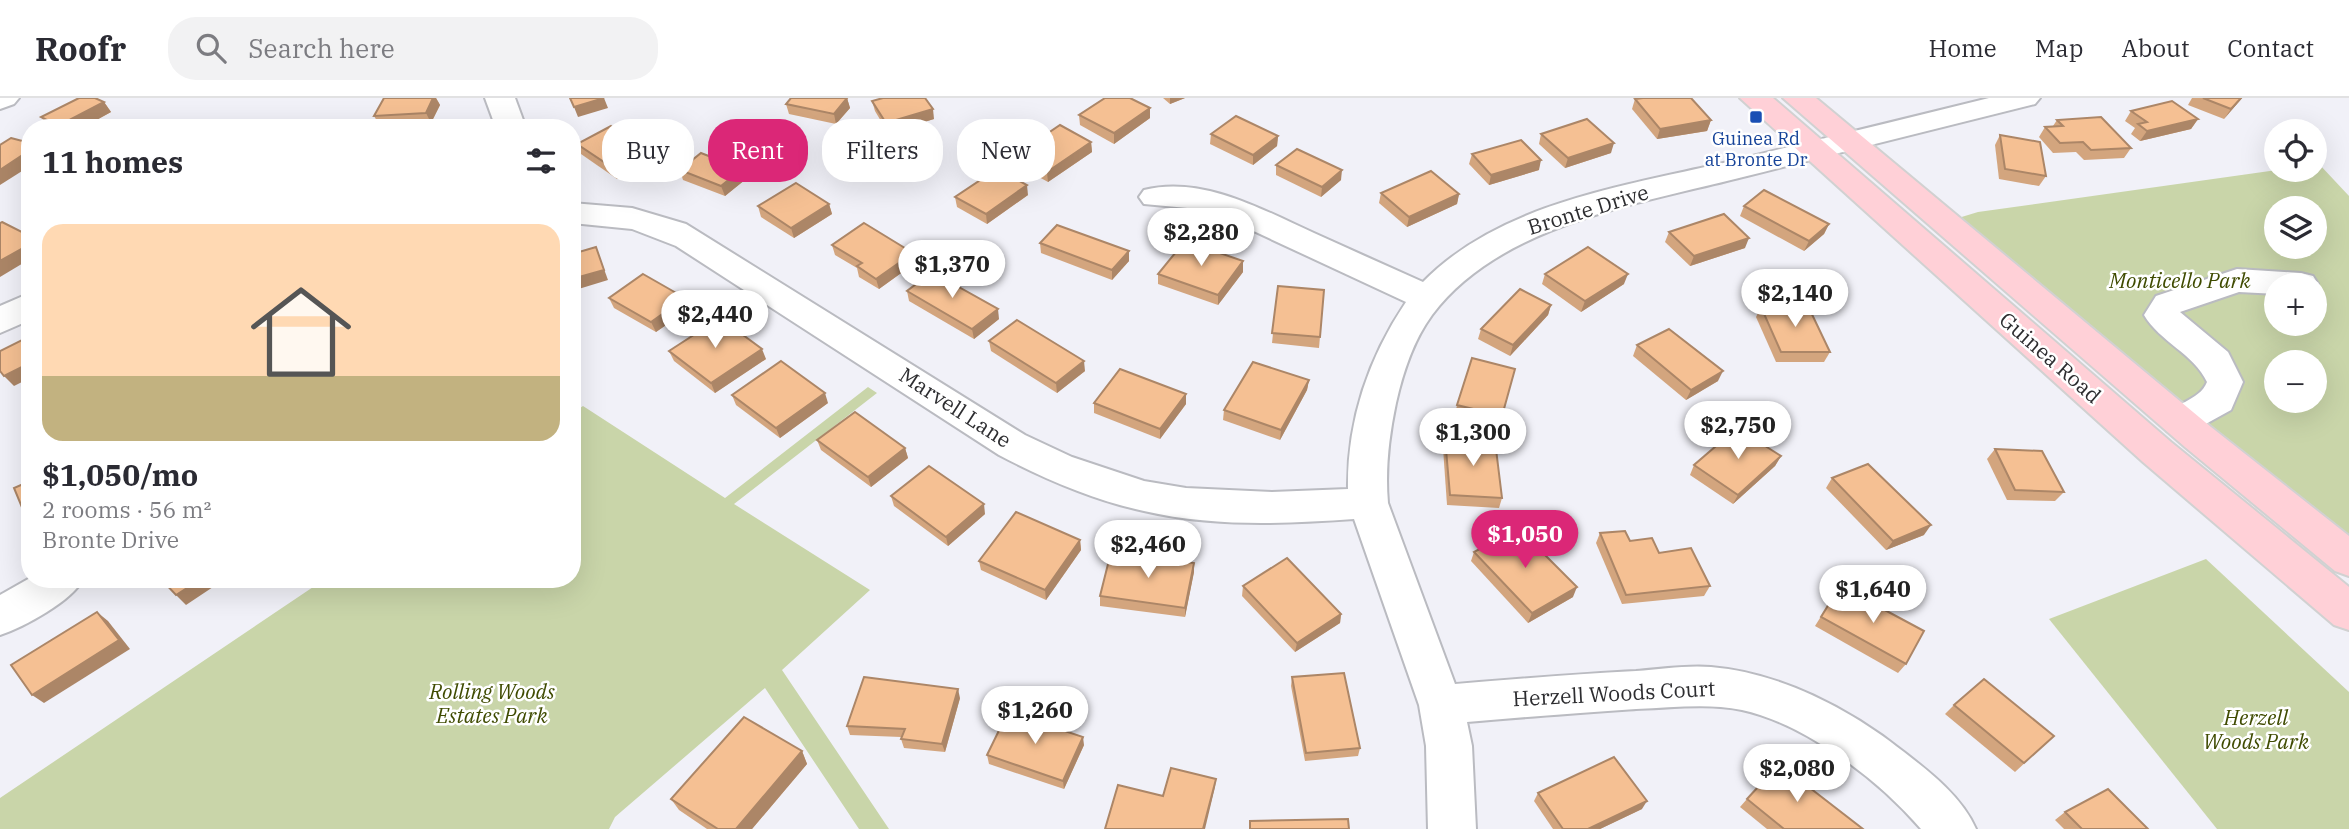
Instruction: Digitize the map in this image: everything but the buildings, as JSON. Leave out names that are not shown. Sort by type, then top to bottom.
[{"type":"main road","name":"Guinea Road","points":[[1755,98],[2157,452],[2349,612]]},
{"type":"main road","name":"Guinea Road","points":[[1798,98],[2180,421],[2349,559]]},
{"type":"street","points":[[500,98],[508,119]]},
{"type":"street","name":"Bronte Drive","points":[[1452,829],[1449,746],[1441,705],[1368,503],[1366,466],[1378,393],[1391,357],[1414,312],[1426,297],[1478,255],[1541,222],[1588,206],[2023,98]]},
{"type":"street","points":[[1154,197],[1199,199],[1228,207],[1426,297]]},
{"type":"street","name":"Marvell Lane","points":[[581,213],[609,214],[644,220],[672,229],[1012,445],[1051,467],[1091,483],[1156,500],[1214,508],[1274,509],[1368,503]]},
{"type":"street","points":[[2180,421],[2218,400],[2225,382],[2215,361],[2161,315],[2168,304],[2237,280],[2264,282]]},
{"type":"street","points":[[0,321],[21,310]]},
{"type":"street","points":[[0,617],[47,588]]},
{"type":"street","name":"Herzell Woods Court","points":[[1441,705],[1578,693],[1711,686],[1747,692],[1787,707],[1860,746],[1911,785],[1952,829]]},
{"type":"green space","name":"Monticello Park","points":[[2264,172],[2264,182],[2327,182],[2327,173],[2349,196],[2349,542],[1955,219],[1978,212]]},
{"type":"green space","name":"Rolling Woods Estates Park","points":[[868,387],[877,393],[734,504],[870,590],[782,670],[889,829],[859,829],[765,688],[615,817],[609,829],[0,829],[0,798],[312,588],[581,588],[583,406],[725,498]]},
{"type":"green space","name":"Herzell Woods Park","points":[[2206,559],[2349,692],[2349,829],[2217,829],[2049,619]]},
{"type":"place","name":"Guinea Rd at Bronte Dr","points":[[1756,117]]}]
